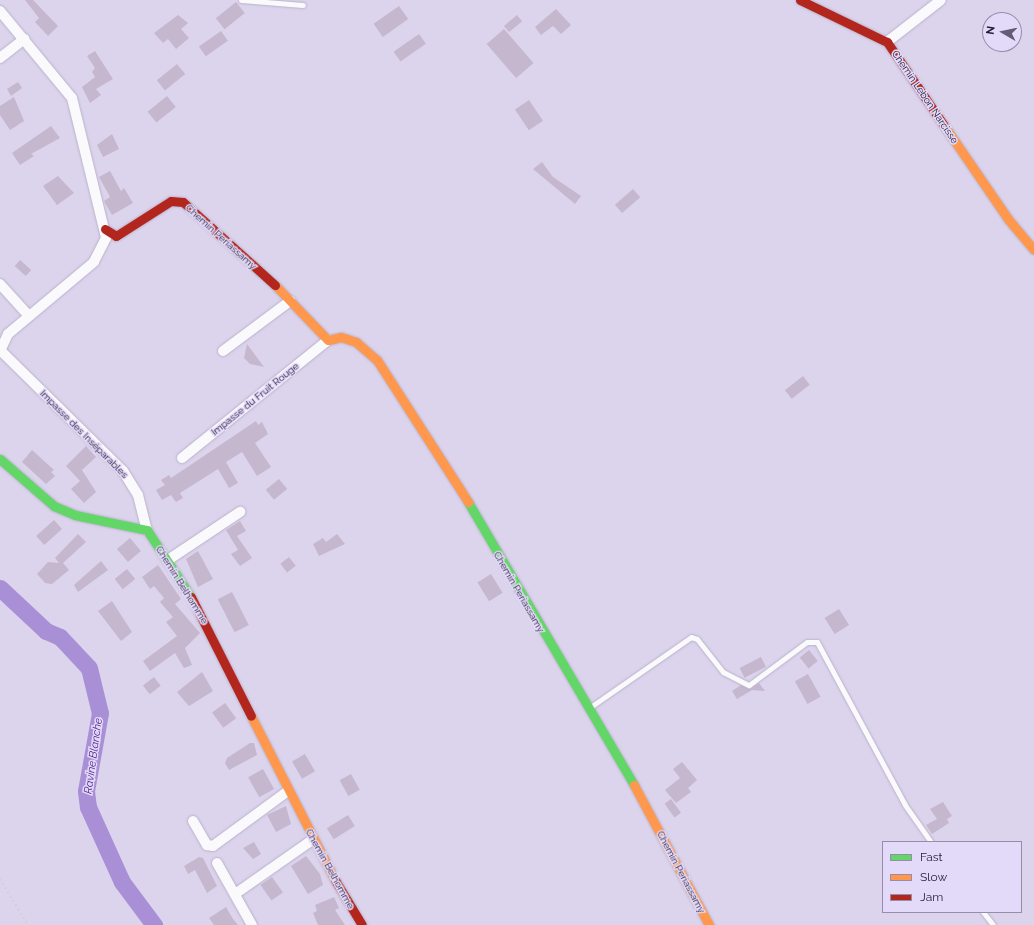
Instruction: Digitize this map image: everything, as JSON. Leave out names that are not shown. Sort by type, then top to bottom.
[{"type":"street","name":"Chemin Lebon Narcisse","points":[[800,0],[887,42],[1008,219],[1034,250]]},
{"type":"street","points":[[887,42],[940,0]]},
{"type":"street","points":[[0,11],[72,98],[105,229],[104,246],[94,262],[8,334],[0,350]]},
{"type":"street","points":[[0,58],[24,39]]},
{"type":"street","name":"Chemin Periassamy","points":[[105,229],[116,236],[171,201],[183,202],[290,301],[328,340],[341,337],[356,342],[377,360],[438,451],[587,710],[672,850],[709,925]]},
{"type":"street","points":[[0,284],[29,316]]},
{"type":"street","points":[[223,351],[290,301]]},
{"type":"street","name":"Impasse du Fruit Rouge","points":[[182,458],[328,340]]},
{"type":"street","name":"Impasse des Inséparables","points":[[0,350],[123,471],[138,495],[147,530]]},
{"type":"street","points":[[0,459],[54,506],[75,515],[147,530]]},
{"type":"street","points":[[168,560],[240,512]]},
{"type":"street","name":"Chemin Belhomme","points":[[147,530],[168,560],[220,650],[312,840],[362,925]]},
{"type":"street","points":[[193,821],[207,845],[212,846],[288,791]]},
{"type":"street","points":[[235,894],[312,840]]},
{"type":"street","points":[[217,863],[252,925]]},
{"type":"lane","points":[[241,0],[303,5]]},
{"type":"lane","points":[[587,710],[691,637],[697,639],[723,672],[749,685],[807,642],[817,642],[905,805],[930,841]]},
{"type":"lane","points":[[984,913],[993,925]]},
{"type":"path","points":[[0,879],[28,925]]},
{"type":"building","points":[[25,0],[33,0],[58,26],[48,36],[35,22],[39,18]]},
{"type":"building","points":[[236,2],[245,13],[225,29],[216,18]]},
{"type":"building","points":[[399,6],[408,19],[383,37],[374,24]]},
{"type":"building","points":[[556,9],[571,25],[561,34],[553,26],[541,35],[535,27]]},
{"type":"building","points":[[178,15],[188,23],[181,29],[189,38],[176,49],[168,39],[163,43],[154,33]]},
{"type":"building","points":[[517,15],[522,21],[509,32],[504,26]]},
{"type":"building","points":[[504,29],[534,63],[516,78],[487,44]]},
{"type":"building","points":[[221,31],[228,41],[206,56],[199,46]]},
{"type":"building","points":[[419,34],[426,44],[400,62],[394,52]]},
{"type":"building","points":[[95,51],[113,79],[96,89],[101,95],[90,103],[82,87],[95,77],[92,72],[95,68],[87,56]]},
{"type":"building","points":[[177,64],[185,74],[165,90],[157,80]]},
{"type":"building","points":[[18,82],[22,88],[11,96],[7,89]]},
{"type":"building","points":[[167,96],[176,107],[156,123],[148,112]]},
{"type":"building","points":[[14,97],[24,121],[10,130],[0,115],[0,106]]},
{"type":"building","points":[[529,100],[543,121],[529,130],[515,110]]},
{"type":"building","points":[[51,126],[60,138],[31,154],[34,156],[20,165],[12,153]]},
{"type":"building","points":[[112,134],[119,149],[103,157],[97,145]]},
{"type":"building","points":[[542,162],[553,177],[581,196],[575,204],[533,169]]},
{"type":"building","points":[[110,171],[121,191],[124,188],[133,203],[112,215],[104,201],[110,197],[99,177]]},
{"type":"building","points":[[58,176],[74,193],[57,205],[43,186]]},
{"type":"building","points":[[633,189],[640,197],[622,213],[615,205]]},
{"type":"building","points":[[20,260],[31,270],[26,276],[15,266]]},
{"type":"building","points":[[247,344],[264,367],[250,364],[244,358]]},
{"type":"building","points":[[803,376],[810,385],[792,399],[785,390]]},
{"type":"building","points":[[256,421],[258,425],[262,422],[268,434],[255,443],[271,467],[257,476],[242,452],[226,462],[238,483],[229,488],[218,469],[180,493],[183,498],[176,502],[171,495],[162,500],[156,490],[165,485],[161,480],[169,475],[171,478]]},
{"type":"building","points":[[86,446],[96,457],[82,470],[96,492],[84,503],[71,489],[80,481],[66,466]]},
{"type":"building","points":[[32,450],[54,470],[51,472],[55,476],[46,484],[22,462]]},
{"type":"building","points":[[279,479],[287,489],[274,500],[266,490]]},
{"type":"building","points":[[54,520],[62,529],[44,545],[36,536]]},
{"type":"building","points":[[240,521],[246,531],[237,536],[252,558],[240,566],[231,554],[238,550],[226,530]]},
{"type":"building","points":[[78,534],[86,542],[63,563],[69,570],[52,584],[45,583],[37,574],[48,562],[59,563],[55,558]]},
{"type":"building","points":[[337,534],[345,544],[319,556],[313,544],[323,538],[326,542]]},
{"type":"building","points":[[130,538],[141,551],[128,562],[117,549]]},
{"type":"building","points":[[198,551],[213,579],[198,587],[186,559]]},
{"type":"building","points":[[289,557],[296,566],[287,572],[280,564]]},
{"type":"building","points":[[101,561],[108,570],[78,592],[74,585]]},
{"type":"building","points":[[158,565],[181,599],[175,604],[200,633],[185,648],[192,665],[184,668],[175,653],[150,671],[143,661],[177,636],[166,622],[173,617],[160,602],[164,598],[154,586],[150,589],[142,577]]},
{"type":"building","points":[[127,569],[135,579],[123,589],[115,579]]},
{"type":"building","points":[[491,574],[503,593],[489,601],[477,582]]},
{"type":"building","points":[[232,592],[249,625],[235,632],[218,599]]},
{"type":"building","points":[[112,601],[132,632],[121,641],[98,611]]},
{"type":"building","points":[[839,609],[849,625],[835,634],[825,618]]},
{"type":"building","points":[[809,650],[818,661],[808,668],[800,658]]},
{"type":"building","points":[[761,657],[766,667],[745,678],[740,668]]},
{"type":"building","points":[[202,672],[213,691],[189,706],[177,692]]},
{"type":"building","points":[[808,674],[821,697],[807,704],[795,681]]},
{"type":"building","points":[[154,677],[161,686],[150,694],[143,686]]},
{"type":"building","points":[[759,683],[765,691],[752,690],[737,699],[732,691],[741,685],[750,689]]},
{"type":"building","points":[[225,703],[236,718],[223,728],[212,712]]},
{"type":"building","points":[[250,743],[254,743],[257,755],[229,770],[225,763],[227,758]]},
{"type":"building","points":[[305,754],[315,771],[302,779],[292,762]]},
{"type":"building","points":[[682,762],[697,780],[688,788],[691,792],[676,803],[665,790],[680,778],[673,769]]},
{"type":"building","points":[[263,769],[274,789],[259,797],[248,777]]},
{"type":"building","points":[[351,774],[360,790],[348,796],[340,780]]},
{"type":"building","points":[[671,799],[681,813],[675,817],[665,804]]},
{"type":"building","points":[[943,802],[952,816],[947,819],[949,823],[932,834],[926,825],[937,819],[930,809]]},
{"type":"building","points":[[286,806],[291,824],[276,832],[267,815]]},
{"type":"building","points":[[348,815],[355,826],[334,839],[327,828]]},
{"type":"building","points":[[254,842],[261,854],[253,859],[243,848]]},
{"type":"building","points":[[306,856],[320,874],[323,885],[308,894],[291,866]]},
{"type":"building","points":[[199,857],[203,858],[217,886],[207,893],[195,870],[188,874],[184,866]]},
{"type":"building","points":[[272,877],[283,893],[271,901],[261,885]]},
{"type":"building","points":[[334,897],[339,908],[335,910],[345,925],[318,925],[313,913],[317,911],[315,905]]},
{"type":"building","points":[[226,907],[238,925],[214,925],[209,918]]},
{"type":"waterway","name":"Ravine Blanche","points":[[0,588],[46,631],[60,637],[89,668],[100,713],[86,791],[88,807],[122,882],[154,925]]},
{"type":"traffic: fast","points":[[0,459],[54,506],[75,515],[147,530],[191,597]]},
{"type":"traffic: fast","points":[[468,502],[634,785]]},
{"type":"traffic: slow","points":[[943,124],[1008,219],[1034,250]]},
{"type":"traffic: slow","points":[[275,285],[328,340],[341,337],[356,342],[377,360],[468,502]]},
{"type":"traffic: slow","points":[[251,716],[335,880]]},
{"type":"traffic: slow","points":[[634,785],[709,925]]},
{"type":"traffic: jam","points":[[800,0],[887,42],[943,124]]},
{"type":"traffic: jam","points":[[105,229],[116,236],[171,201],[183,202],[275,285]]},
{"type":"traffic: jam","points":[[191,597],[251,716]]},
{"type":"traffic: jam","points":[[335,880],[362,925]]}]
